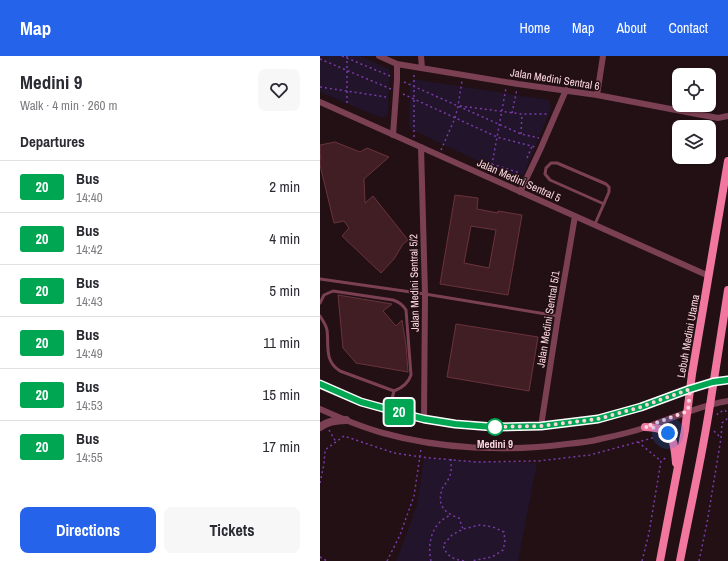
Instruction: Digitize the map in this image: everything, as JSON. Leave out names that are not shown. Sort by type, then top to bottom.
[{"type":"main road","name":"Lebuh Medini Utama","points":[[660,561],[688,411],[690,389],[728,161]]},
{"type":"main road","points":[[680,561],[710,405],[728,290]]},
{"type":"main road","points":[[645,427],[662,430],[673,438],[675,444],[677,473]]},
{"type":"street","name":"Jalan Medini Sentral 6","points":[[379,56],[397,64],[414,67],[597,95],[718,118],[728,116]]},
{"type":"street","points":[[422,56],[422,68]]},
{"type":"street","points":[[597,95],[603,56]]},
{"type":"street","points":[[393,135],[397,64]]},
{"type":"street","points":[[520,192],[566,90]]},
{"type":"street","name":"Jalan Medini Sentral 5","points":[[320,102],[709,276]]},
{"type":"street","name":"Jalan Medini Sentral 5/2","points":[[421,147],[425,294],[424,419]]},
{"type":"street","name":"Jalan Medini Sentral 5/1","points":[[541,426],[575,216]]},
{"type":"street","points":[[320,384],[361,402],[424,419],[455,424],[493,427],[541,426],[598,419],[641,407],[713,382],[728,380]]},
{"type":"street","points":[[320,409],[382,433],[449,445],[500,448],[541,447],[598,440],[645,427],[688,411],[728,401]]},
{"type":"street","points":[[323,425],[337,420],[346,420]]},
{"type":"lane","points":[[595,224],[604,204],[609,192],[609,187],[606,184],[557,164],[551,163],[546,168],[545,174],[550,180],[604,204]]},
{"type":"lane","points":[[320,279],[425,294],[558,316]]},
{"type":"lane","points":[[320,303],[324,295],[333,291],[393,300],[403,305],[406,310],[411,375],[410,380],[406,385],[394,391],[340,371],[329,359],[327,330],[320,316]]},
{"type":"lane","points":[[389,410],[394,391]]},
{"type":"path","points":[[342,56],[414,86],[521,134],[545,139]]},
{"type":"path","points":[[347,57],[347,114]]},
{"type":"path","points":[[320,60],[396,91],[497,137],[532,146],[540,150]]},
{"type":"path","points":[[414,67],[414,144]]},
{"type":"path","points":[[439,155],[455,118],[463,74]]},
{"type":"path","points":[[489,178],[507,82]]},
{"type":"path","points":[[512,113],[518,84]]},
{"type":"path","points":[[320,87],[386,97]]},
{"type":"path","points":[[458,106],[522,114],[556,114]]},
{"type":"path","points":[[521,134],[522,114]]},
{"type":"path","points":[[527,158],[532,146]]},
{"type":"path","points":[[492,164],[520,173]]},
{"type":"path","points":[[714,418],[718,413],[725,410],[728,414]]},
{"type":"path","points":[[699,561],[721,438],[722,423],[728,418]]},
{"type":"path","points":[[323,425],[336,442]]},
{"type":"path","points":[[712,428],[721,438]]},
{"type":"path","points":[[320,482],[325,450],[344,436],[394,453],[476,462],[538,461],[590,455],[659,436]]},
{"type":"path","points":[[387,561],[400,535],[414,496],[423,441]]},
{"type":"path","points":[[638,442],[661,461]]},
{"type":"path","points":[[642,561],[661,461],[669,456]]},
{"type":"path","points":[[451,459],[452,469],[440,498],[443,508],[450,515],[459,518],[463,529]]},
{"type":"path","points":[[431,561],[430,537],[439,522],[450,515]]},
{"type":"path","points":[[464,561],[454,559],[445,551],[444,545],[452,534],[463,529],[480,525],[493,527],[504,532],[505,542],[503,550],[492,556],[471,561]]},
{"type":"path","points":[[320,557],[327,561]]},
{"type":"shaded area","points":[[320,56],[360,56],[389,69],[388,114],[385,117],[379,117],[320,92]]},
{"type":"shaded area","points":[[413,79],[549,100],[551,108],[524,174],[519,177],[509,176],[411,129],[409,126],[410,83]]},
{"type":"shaded area","points":[[424,458],[537,463],[518,561],[396,561],[417,505]]},
{"type":"building","points":[[335,142],[360,152],[367,148],[389,157],[364,179],[365,203],[373,196],[408,240],[403,244],[394,259],[381,273],[342,236],[349,228],[344,221],[334,223],[320,165],[320,145]]},
{"type":"building","points":[[455,195],[478,198],[477,209],[522,215],[508,295],[440,284]],"holes":[[[471,226],[496,230],[489,268],[464,263]]]},
{"type":"building","points":[[338,295],[392,304],[383,311],[396,326],[402,320],[408,372],[356,363],[343,348]]},
{"type":"building","points":[[456,324],[538,337],[529,391],[447,377]]},
{"type":"bus line","name":"20","points":[[320,384],[361,402],[424,419],[455,424],[493,427],[541,426],[598,419],[641,407],[713,382],[728,380]]},
{"type":"place","name":"Medini 9","points":[[495,427]]},
{"type":"route","points":[[495,427],[493,427],[541,426],[598,419],[641,407],[690,389],[688,411],[645,427],[656,428],[668,433]]}]
